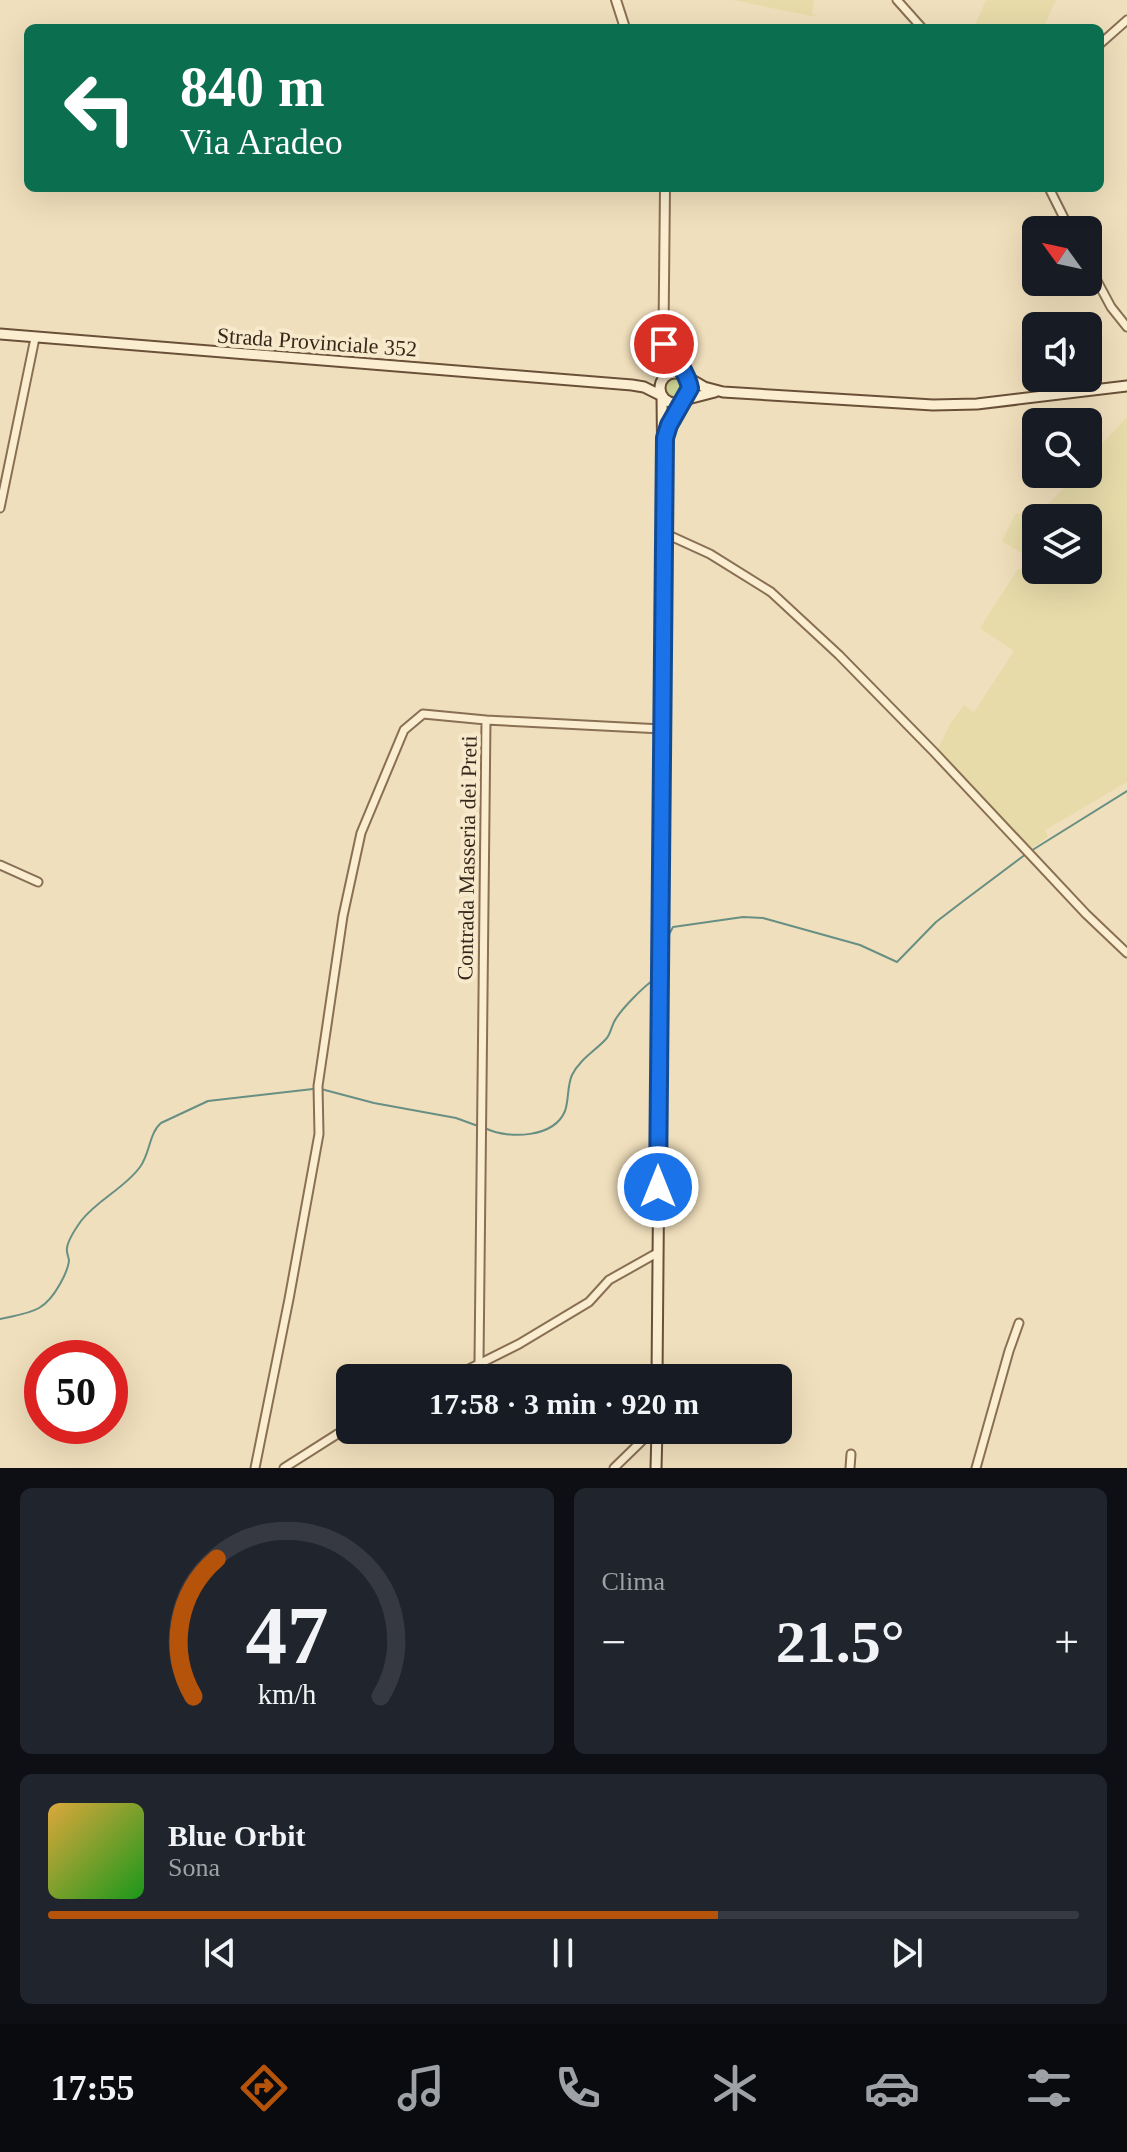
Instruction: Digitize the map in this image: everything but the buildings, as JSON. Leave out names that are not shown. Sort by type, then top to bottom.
[{"type":"main road","name":"Strada Provinciale 352","points":[[0,334],[632,385],[662,396]]},
{"type":"main road","points":[[657,1364],[665,438],[660,385],[663,378],[672,373],[685,376],[704,387],[723,392],[933,405],[977,404],[1127,386]]},
{"type":"main road","points":[[665,438],[690,388],[685,376]]},
{"type":"main road","name":"Strada Provinciale 352","points":[[632,385],[663,378]]},
{"type":"main road","points":[[662,396],[672,403],[723,392]]},
{"type":"main road","points":[[655,1444],[656,1468]]},
{"type":"street","points":[[616,0],[624,24]]},
{"type":"street","points":[[897,0],[918,24]]},
{"type":"street","points":[[1104,40],[1127,20]]},
{"type":"street","points":[[663,378],[666,333],[665,192]]},
{"type":"street","points":[[1051,192],[1063,216]]},
{"type":"street","points":[[1102,290],[1127,327]]},
{"type":"street","points":[[666,333],[670,351],[685,376]]},
{"type":"street","points":[[0,508],[35,338]]},
{"type":"street","points":[[664,533],[710,554],[771,592],[839,655],[1127,953]]},
{"type":"street","name":"Contrada Masseria dei Preti","points":[[255,1468],[319,1134],[318,1086],[343,916],[361,833],[404,730],[423,714],[486,720],[479,1362]]},
{"type":"street","points":[[486,720],[662,729]]},
{"type":"street","points":[[0,865],[38,882]]},
{"type":"street","points":[[476,1364],[519,1344],[589,1302],[609,1280],[657,1253]]},
{"type":"street","points":[[976,1468],[1019,1323]]},
{"type":"street","points":[[284,1468],[336,1435]]},
{"type":"street","points":[[614,1468],[640,1444]]},
{"type":"street","points":[[850,1468],[851,1454]]},
{"type":"shaded area","points":[[733,0],[814,0],[812,14],[819,15],[811,16]]},
{"type":"shaded area","points":[[986,0],[1056,0],[1045,24],[976,24]]},
{"type":"shaded area","points":[[1127,417],[1127,782],[1045,830],[1048,837],[1030,849],[938,749],[964,705],[974,712],[1014,651],[980,628],[1018,569],[1022,569],[1022,584],[1102,584],[1102,504],[1048,504],[1064,488],[1102,488],[1102,444]]},
{"type":"shaded area","points":[[1016,513],[1022,514],[1022,553],[1002,541]]},
{"type":"green space","points":[[675,376],[684,379],[687,388],[684,397],[675,400],[666,397],[663,388],[666,379]]},
{"type":"waterway","points":[[666,974],[667,938],[673,927],[743,917],[763,918],[860,945],[897,962],[936,922],[1026,854],[1127,791]]},
{"type":"waterway","points":[[487,1129],[507,1134],[530,1134],[551,1127],[559,1120],[565,1111],[570,1079],[575,1069],[607,1037],[627,1005],[656,978]]},
{"type":"waterway","points":[[0,1319],[36,1310],[54,1294],[67,1270],[69,1241],[81,1221],[140,1167],[154,1132],[161,1123],[208,1101],[313,1089]]},
{"type":"waterway","points":[[321,1089],[374,1103],[456,1118],[478,1126]]},
{"type":"route","points":[[658,1187],[665,438],[690,388],[670,351],[666,333],[664,344]]}]
